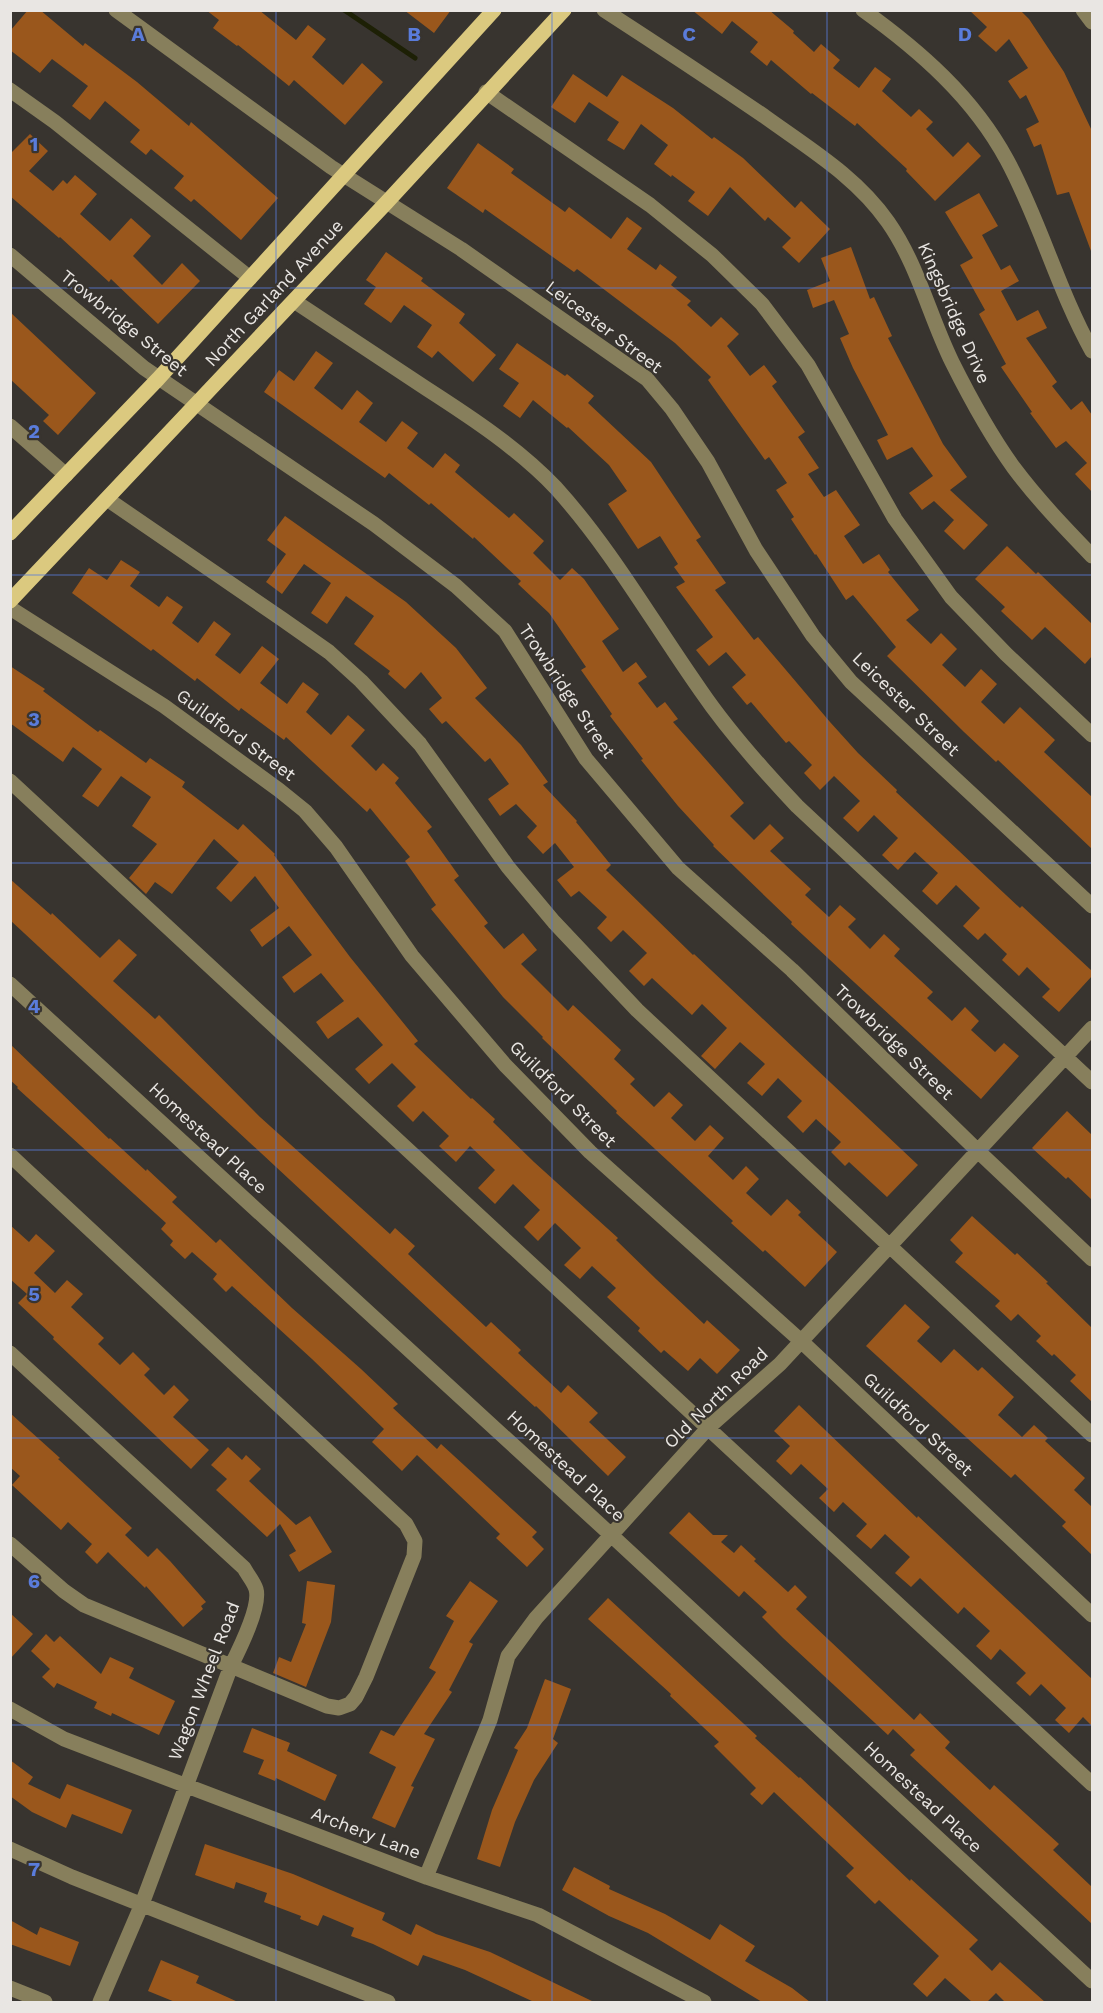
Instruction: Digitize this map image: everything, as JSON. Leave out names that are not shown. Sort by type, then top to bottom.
[{"type":"main road","name":"North Garland Avenue","points":[[10,533],[158,379],[494,10]]},
{"type":"main road","name":"North Garland Avenue","points":[[10,601],[387,202],[564,10]]},
{"type":"street","name":"Leicester Street","points":[[116,10],[344,175],[461,249],[647,379],[672,409],[708,462],[756,550],[813,636],[851,682],[1092,906]]},
{"type":"street","name":"Kingsbridge Drive","points":[[604,10],[681,59],[824,158],[856,184],[887,221],[910,258],[951,360],[983,420],[1014,468],[1092,556]]},
{"type":"street","points":[[863,10],[930,62],[967,100],[1006,159],[1092,351]]},
{"type":"street","points":[[1083,10],[1092,22]]},
{"type":"street","points":[[10,90],[55,122],[250,278]]},
{"type":"street","points":[[486,92],[650,206],[712,255],[762,304],[807,365],[895,519],[951,597],[1006,654],[1092,735]]},
{"type":"street","name":"Trowbridge Street","points":[[10,255],[130,358],[158,379],[374,524],[456,585],[505,631],[586,759],[678,868],[792,970],[1092,1258]]},
{"type":"street","points":[[294,301],[506,444],[553,486],[586,522],[702,694],[769,776],[797,806],[1092,1082]]},
{"type":"street","points":[[10,426],[66,475]]},
{"type":"street","points":[[107,499],[329,652],[361,681],[420,744],[508,867],[600,972],[645,1018],[1092,1435]]},
{"type":"street","name":"Guildford Street","points":[[10,608],[164,706],[305,811],[336,847],[412,956],[505,1065],[590,1152],[801,1341],[1092,1615]]},
{"type":"street","points":[[10,781],[1092,1784]]},
{"type":"street","name":"Homestead Place","points":[[10,984],[610,1534],[1092,1981]]},
{"type":"street","name":"Old North Road","points":[[426,1876],[490,1720],[508,1656],[536,1618],[709,1427],[760,1383],[801,1341],[1092,1028]]},
{"type":"street","points":[[10,1155],[406,1524],[415,1540],[414,1556],[366,1677],[350,1704],[339,1708],[327,1706],[84,1605],[64,1591],[10,1544]]},
{"type":"street","name":"Wagon Wheel Road","points":[[10,1353],[244,1568],[257,1590],[246,1634],[231,1666],[185,1785],[142,1904],[100,2002]]},
{"type":"street","name":"Archery Lane","points":[[10,1709],[64,1739],[426,1876],[538,1915],[704,2002]]},
{"type":"street","points":[[10,1849],[72,1877],[388,2002]]},
{"type":"street","points":[[10,1988],[45,2002]]},
{"type":"building","points":[[28,10],[40,10],[83,46],[85,43],[137,82],[189,126],[191,122],[278,198],[241,240],[194,199],[191,202],[174,188],[184,176],[151,149],[146,155],[130,142],[140,130],[105,101],[90,120],[72,106],[88,86],[52,59],[40,73],[10,50],[10,31]]},
{"type":"building","points":[[206,10],[259,10],[296,40],[308,25],[326,39],[312,57],[343,85],[362,63],[383,82],[345,125],[294,80],[289,86],[213,28],[219,20]]},
{"type":"building","points":[[404,10],[451,10],[434,33]]},
{"type":"building","points":[[692,10],[769,10],[814,52],[821,44],[840,60],[833,68],[859,88],[875,67],[891,79],[882,91],[911,117],[919,109],[933,122],[926,129],[953,157],[968,142],[981,156],[935,201],[906,171],[907,169],[857,123],[855,126],[811,94],[771,60],[767,66],[750,52],[758,42],[732,21],[722,34]]},
{"type":"building","points":[[969,10],[1020,10],[1029,19],[1064,72],[1092,131],[1092,251],[1069,192],[1057,195],[1041,144],[1034,147],[1026,129],[1039,122],[1026,95],[1020,99],[1008,81],[1028,68],[1009,39],[996,52],[978,36],[987,27]]},
{"type":"building","points":[[573,74],[607,97],[622,75],[673,108],[712,139],[714,137],[743,158],[795,208],[801,201],[830,229],[799,263],[782,247],[791,238],[768,217],[765,221],[730,187],[708,216],[688,201],[695,192],[654,164],[668,145],[641,124],[624,150],[607,140],[619,122],[589,102],[575,123],[551,107]]},
{"type":"building","points":[[30,134],[48,151],[29,171],[53,191],[63,180],[67,184],[75,175],[97,194],[80,214],[110,241],[131,218],[151,236],[133,256],[162,285],[182,263],[200,281],[158,324],[111,279],[109,282],[60,237],[10,196],[10,154]]},
{"type":"building","points":[[478,143],[514,169],[511,173],[565,212],[569,207],[611,239],[627,217],[642,228],[627,249],[656,270],[660,264],[677,277],[671,285],[691,301],[687,305],[711,327],[721,317],[739,334],[727,346],[750,376],[764,365],[777,382],[772,386],[805,432],[798,437],[819,468],[808,474],[824,497],[836,490],[860,525],[844,536],[863,564],[879,554],[890,570],[888,572],[919,610],[906,620],[931,644],[941,633],[957,649],[942,665],[965,687],[981,669],[997,684],[981,702],[1004,724],[1020,707],[1055,740],[1044,752],[1092,797],[1092,849],[998,760],[996,762],[964,732],[887,656],[896,647],[853,595],[846,600],[815,555],[791,519],[794,517],[776,490],[787,483],[769,457],[765,460],[708,380],[711,377],[675,343],[577,269],[574,272],[485,209],[483,213],[447,188]]},
{"type":"building","points":[[979,193],[998,226],[982,235],[1001,270],[1010,265],[1019,281],[1001,291],[1017,321],[1038,310],[1047,328],[1026,338],[1057,382],[1052,386],[1071,410],[1082,401],[1092,415],[1092,492],[1075,474],[1087,463],[1066,441],[1056,448],[1030,413],[1032,412],[1001,367],[1006,364],[979,314],[985,310],[960,265],[973,258],[945,212]]},
{"type":"building","points":[[851,247],[870,299],[874,297],[892,336],[888,338],[943,444],[967,477],[950,490],[988,525],[964,550],[944,531],[954,520],[934,501],[922,510],[909,493],[933,476],[912,447],[887,460],[877,440],[888,435],[840,338],[849,334],[834,300],[813,308],[807,290],[830,281],[821,258]]},
{"type":"building","points":[[386,252],[423,278],[421,281],[465,314],[459,323],[496,355],[473,382],[438,351],[432,358],[417,347],[432,325],[404,305],[391,323],[364,304],[376,287],[366,280]]},
{"type":"building","points":[[10,312],[96,393],[58,435],[43,421],[49,415],[10,379]]},
{"type":"building","points":[[517,343],[565,376],[567,374],[594,396],[588,403],[651,462],[701,537],[696,540],[726,583],[715,590],[754,640],[758,637],[830,722],[858,753],[897,790],[896,792],[1020,908],[1022,906],[1092,971],[1092,976],[1059,1012],[1042,997],[1050,989],[1027,967],[1019,976],[1002,960],[1007,954],[985,933],[978,940],[963,926],[980,908],[956,885],[937,905],[922,891],[938,873],[915,852],[898,870],[882,855],[898,838],[874,815],[858,832],[843,818],[860,801],[834,776],[820,790],[804,773],[812,765],[789,741],[786,743],[751,702],[747,705],[732,687],[746,675],[726,652],[709,666],[696,650],[713,637],[676,587],[685,582],[674,567],[678,564],[660,536],[638,549],[608,504],[627,491],[609,465],[568,427],[533,400],[520,418],[503,406],[519,383],[499,369]]},
{"type":"building","points":[[316,351],[333,363],[314,388],[342,410],[357,390],[373,403],[359,422],[386,442],[402,421],[418,433],[407,448],[433,468],[445,453],[460,465],[455,472],[509,518],[514,513],[544,541],[533,553],[560,580],[572,568],[584,579],[619,629],[602,641],[623,672],[636,662],[647,677],[638,683],[657,708],[665,702],[678,719],[673,722],[744,803],[730,816],[754,840],[770,824],[784,838],[770,851],[811,889],[805,895],[829,917],[840,905],[856,919],[848,927],[870,949],[884,934],[900,949],[894,956],[933,992],[927,998],[952,1021],[965,1007],[979,1021],[971,1030],[995,1052],[1004,1043],[1019,1056],[981,1099],[791,924],[792,922],[713,846],[641,760],[643,759],[610,716],[612,714],[581,670],[586,667],[549,613],[518,584],[521,581],[474,537],[473,539],[431,503],[429,505],[389,473],[385,478],[264,392],[279,370],[294,381]]},
{"type":"building","points":[[285,516],[406,602],[456,648],[487,688],[475,698],[521,745],[548,782],[543,785],[577,821],[611,865],[606,870],[693,955],[918,1165],[887,1197],[849,1162],[845,1166],[831,1152],[841,1142],[816,1119],[803,1133],[787,1117],[802,1101],[778,1078],[762,1096],[747,1083],[765,1064],[740,1042],[715,1069],[701,1056],[727,1028],[702,1004],[692,1015],[652,978],[644,986],[629,971],[647,953],[623,930],[611,942],[597,928],[607,917],[579,891],[571,897],[557,880],[574,867],[555,843],[543,854],[527,837],[537,826],[516,804],[500,816],[488,799],[509,784],[490,758],[485,762],[446,721],[442,724],[429,709],[442,698],[421,672],[405,689],[388,674],[390,671],[354,644],[374,616],[346,596],[327,624],[311,613],[331,583],[304,564],[282,594],[266,582],[286,554],[267,540]]},
{"type":"building","points":[[1007,546],[1036,574],[1038,572],[1092,624],[1092,656],[1085,664],[1045,627],[1032,640],[1001,611],[1005,607],[975,579]]},
{"type":"building","points":[[121,560],[140,572],[130,586],[159,607],[167,596],[183,607],[172,623],[198,643],[214,621],[231,634],[215,655],[240,674],[262,646],[279,659],[260,683],[287,704],[303,682],[319,694],[306,712],[331,735],[348,715],[365,730],[351,746],[376,771],[383,763],[399,778],[395,783],[432,827],[427,831],[459,876],[454,880],[488,923],[484,926],[504,949],[523,933],[537,950],[521,964],[568,1011],[573,1005],[621,1050],[614,1059],[635,1079],[630,1084],[654,1107],[669,1092],[683,1105],[671,1118],[695,1141],[710,1125],[724,1138],[708,1156],[733,1180],[746,1166],[759,1179],[746,1193],[771,1216],[787,1199],[801,1212],[798,1215],[837,1252],[805,1287],[765,1250],[763,1252],[731,1223],[733,1221],[616,1113],[617,1111],[503,997],[431,909],[436,905],[405,861],[410,857],[370,808],[367,812],[286,737],[284,740],[241,708],[239,711],[197,678],[195,681],[72,593],[89,568],[107,580]]},
{"type":"building","points":[[10,666],[45,689],[43,691],[98,732],[100,730],[146,763],[150,758],[185,782],[182,787],[238,830],[243,824],[275,854],[350,957],[418,1041],[414,1044],[495,1119],[493,1122],[534,1162],[618,1238],[616,1240],[656,1279],[704,1324],[707,1320],[740,1350],[717,1374],[700,1358],[688,1371],[664,1350],[661,1353],[638,1331],[640,1328],[607,1297],[616,1288],[592,1266],[580,1279],[564,1265],[581,1248],[555,1223],[538,1241],[524,1227],[540,1210],[513,1184],[495,1204],[478,1188],[495,1170],[470,1146],[456,1162],[439,1146],[449,1136],[423,1111],[413,1122],[397,1106],[416,1087],[392,1063],[369,1084],[355,1069],[383,1045],[358,1017],[328,1039],[316,1022],[344,1001],[321,973],[294,993],[282,977],[312,955],[289,926],[262,947],[250,930],[279,908],[255,876],[231,902],[216,888],[239,862],[214,839],[172,894],[155,882],[146,894],[129,878],[157,844],[132,826],[151,797],[121,776],[98,807],[82,796],[102,769],[73,747],[63,762],[10,723]]},
{"type":"building","points":[[10,879],[51,915],[52,913],[100,958],[119,939],[137,955],[113,981],[155,1019],[159,1015],[260,1117],[390,1234],[395,1228],[415,1246],[408,1254],[486,1327],[491,1322],[521,1350],[518,1353],[561,1393],[568,1385],[598,1413],[589,1422],[626,1457],[608,1476],[536,1406],[10,920]]},
{"type":"building","points":[[10,1044],[109,1139],[146,1171],[147,1169],[177,1197],[172,1202],[216,1243],[220,1239],[398,1404],[393,1408],[437,1449],[441,1444],[537,1532],[532,1537],[544,1549],[527,1567],[496,1538],[500,1534],[417,1455],[402,1471],[372,1442],[384,1429],[232,1286],[226,1292],[213,1279],[217,1274],[192,1252],[185,1259],[170,1245],[173,1241],[161,1229],[166,1223],[10,1080]]},
{"type":"building","points":[[1067,1111],[1092,1135],[1092,1200],[1032,1148]]},
{"type":"building","points":[[972,1216],[1015,1255],[1017,1253],[1092,1328],[1092,1402],[1070,1381],[1076,1375],[1036,1341],[1041,1336],[1018,1314],[1011,1321],[995,1306],[1000,1301],[955,1262],[963,1253],[950,1240]]},
{"type":"building","points":[[10,1225],[29,1242],[36,1234],[55,1251],[34,1273],[55,1293],[67,1280],[83,1294],[71,1307],[104,1338],[98,1344],[120,1365],[133,1352],[150,1369],[144,1375],[164,1395],[174,1385],[189,1400],[173,1417],[209,1450],[191,1469],[18,1303],[27,1294],[10,1279]]},
{"type":"building","points":[[905,1304],[930,1327],[917,1341],[941,1363],[954,1349],[978,1371],[982,1367],[1014,1397],[998,1415],[1022,1437],[1034,1425],[1048,1438],[1045,1441],[1085,1478],[1074,1490],[1092,1507],[1092,1555],[1062,1526],[1066,1522],[1015,1474],[1011,1478],[866,1346]]},
{"type":"building","points":[[799,1405],[917,1518],[918,1516],[1092,1679],[1092,1726],[1083,1717],[1069,1733],[1055,1720],[1066,1708],[1041,1684],[1030,1696],[1016,1683],[1026,1673],[1000,1649],[991,1660],[976,1646],[990,1631],[964,1607],[958,1614],[920,1578],[911,1587],[895,1573],[910,1557],[885,1534],[871,1549],[856,1536],[867,1524],[843,1502],[834,1512],[819,1498],[828,1489],[801,1464],[791,1475],[776,1461],[790,1446],[774,1431]]},
{"type":"building","points":[[10,1413],[132,1528],[125,1535],[148,1557],[157,1548],[206,1602],[201,1606],[203,1609],[183,1627],[146,1586],[145,1588],[108,1552],[97,1564],[85,1552],[92,1544],[68,1522],[61,1530],[12,1485],[20,1476],[10,1467]]},
{"type":"building","points":[[228,1447],[242,1460],[246,1455],[261,1469],[249,1481],[296,1525],[310,1516],[332,1552],[299,1572],[289,1555],[296,1551],[280,1524],[267,1537],[216,1490],[227,1479],[211,1465]]},
{"type":"building","points":[[689,1512],[713,1535],[728,1535],[721,1542],[734,1553],[741,1545],[756,1559],[754,1561],[788,1592],[795,1585],[807,1597],[796,1609],[914,1720],[920,1713],[950,1742],[945,1748],[990,1790],[994,1785],[1059,1844],[1053,1850],[1092,1887],[1092,1924],[910,1755],[915,1750],[893,1729],[888,1735],[783,1638],[762,1617],[767,1612],[744,1591],[739,1597],[669,1533]]},
{"type":"building","points":[[307,1581],[335,1585],[331,1622],[306,1687],[273,1673],[279,1657],[291,1662],[306,1624],[302,1623]]},
{"type":"building","points":[[470,1581],[498,1601],[469,1642],[473,1644],[449,1690],[452,1692],[424,1734],[435,1739],[411,1786],[414,1787],[395,1828],[372,1818],[396,1767],[369,1753],[381,1730],[394,1736],[436,1672],[429,1668],[454,1621],[446,1616]]},
{"type":"building","points":[[608,1598],[757,1736],[755,1738],[800,1777],[910,1881],[911,1879],[978,1940],[969,1949],[992,1971],[1000,1962],[1045,2002],[1005,2002],[996,1993],[987,2002],[972,2002],[945,1978],[927,1997],[913,1984],[939,1956],[879,1900],[875,1904],[846,1876],[854,1868],[774,1792],[762,1805],[750,1794],[756,1788],[714,1746],[719,1742],[670,1696],[671,1694],[588,1619]]},
{"type":"building","points":[[10,1613],[33,1634],[10,1659]]},
{"type":"building","points":[[46,1634],[54,1642],[60,1636],[101,1674],[110,1657],[134,1668],[129,1678],[175,1701],[159,1735],[112,1713],[111,1716],[94,1708],[97,1702],[57,1683],[54,1688],[42,1677],[50,1669],[31,1651]]},
{"type":"building","points":[[545,1679],[571,1689],[553,1739],[558,1743],[534,1780],[515,1822],[500,1867],[477,1859],[492,1810],[518,1750],[514,1748],[527,1728]]},
{"type":"building","points":[[252,1728],[290,1743],[287,1751],[337,1775],[325,1801],[276,1778],[275,1781],[258,1774],[264,1760],[243,1752]]},
{"type":"building","points":[[10,1760],[33,1777],[28,1784],[60,1799],[67,1784],[132,1810],[122,1834],[72,1814],[66,1828],[32,1812],[10,1796]]},
{"type":"building","points":[[205,1844],[293,1874],[385,1913],[382,1920],[411,1935],[416,1924],[436,1934],[490,1952],[594,2002],[534,2002],[465,1970],[423,1955],[418,1966],[351,1936],[354,1928],[323,1915],[318,1926],[300,1919],[301,1916],[264,1902],[267,1893],[236,1882],[234,1889],[195,1875]]},
{"type":"building","points":[[574,1867],[610,1886],[609,1889],[665,1914],[710,1940],[720,1924],[755,1946],[745,1961],[792,1988],[810,2002],[762,2002],[648,1933],[609,1916],[562,1890]]},
{"type":"building","points":[[10,1920],[37,1935],[40,1927],[79,1942],[70,1966],[10,1944]]},
{"type":"building","points":[[161,1960],[199,1976],[196,1983],[238,2002],[175,2002],[148,1991]]},
{"type":"waterway","points":[[344,10],[415,58]]}]
